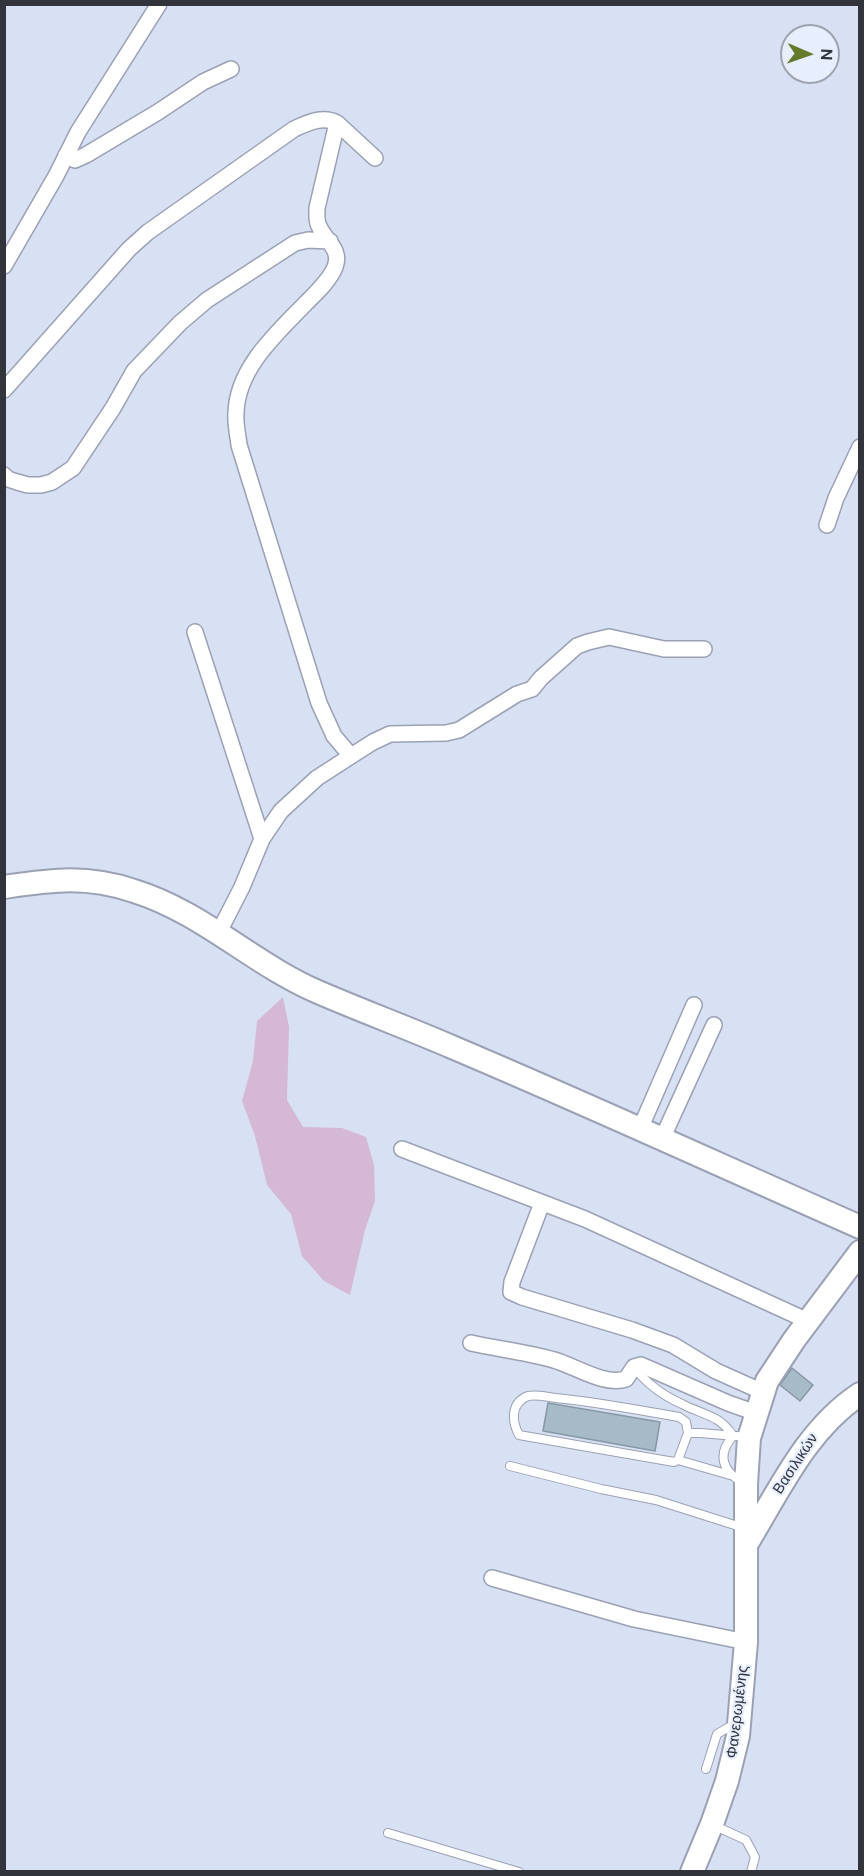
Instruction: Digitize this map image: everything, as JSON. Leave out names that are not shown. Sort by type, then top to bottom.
[{"type":"street","points":[[4,266],[56,176],[78,132],[159,4]]},
{"type":"street","points":[[66,155],[75,160],[86,155],[203,82],[231,69]]},
{"type":"street","points":[[4,390],[129,249],[148,231],[294,129],[310,121],[326,120],[337,123],[375,158]]},
{"type":"street","points":[[337,123],[317,208],[319,226],[336,250],[334,269],[320,288],[266,345],[241,389],[236,414],[239,445],[319,703],[334,736],[351,756]]},
{"type":"street","points":[[4,475],[8,479],[28,485],[52,482],[73,468],[87,450],[134,371],[180,323],[207,300],[295,243],[308,240],[330,241]]},
{"type":"street","points":[[827,525],[836,498],[860,447]]},
{"type":"street","points":[[195,632],[262,839]]},
{"type":"street","points":[[219,932],[242,887],[262,839],[281,811],[317,778],[373,742],[390,734],[446,733],[459,730],[517,694],[532,689],[577,646],[588,642],[609,637],[664,649],[704,649]]},
{"type":"street","points":[[4,887],[79,879],[134,891],[167,903],[219,932],[271,967],[315,991],[453,1047],[860,1227]]},
{"type":"street","points":[[640,1130],[694,1005]]},
{"type":"street","points":[[662,1139],[714,1025]]},
{"type":"street","points":[[402,1149],[585,1219],[808,1321]]},
{"type":"street","points":[[542,1203],[512,1282],[512,1292],[672,1345],[716,1371],[763,1392]]},
{"type":"street","name":"Φανερωμένης","points":[[692,1872],[734,1761],[740,1721],[746,1642],[746,1537],[738,1480],[741,1437],[756,1413],[767,1381],[808,1321],[860,1252]]},
{"type":"street","points":[[471,1343],[556,1360],[577,1370],[615,1381],[626,1379],[634,1367],[641,1365],[756,1413]]},
{"type":"street","name":"Βασιλικών","points":[[746,1537],[811,1440],[840,1409],[860,1394]]},
{"type":"street","points":[[492,1578],[634,1619],[746,1642]]},
{"type":"lane","points":[[634,1367],[651,1385],[681,1404],[716,1418],[741,1437]]},
{"type":"lane","points":[[678,1460],[688,1433],[686,1422],[679,1417],[536,1395],[527,1397],[518,1404],[513,1413],[513,1425],[519,1435],[674,1462],[678,1460],[738,1480]]},
{"type":"lane","points":[[688,1433],[741,1437]]},
{"type":"lane","points":[[510,1466],[600,1489],[656,1500],[746,1537]]},
{"type":"lane","points":[[706,1769],[717,1734],[740,1721]]},
{"type":"lane","points":[[712,1824],[746,1840],[755,1857],[751,1872]]},
{"type":"lane","points":[[388,1833],[519,1872]]},
{"type":"shaded area","points":[[283,997],[289,1027],[287,1100],[303,1127],[342,1128],[366,1137],[374,1165],[375,1201],[365,1230],[350,1295],[324,1281],[302,1256],[291,1214],[267,1185],[255,1136],[242,1101],[253,1061],[257,1021]]},
{"type":"building","points":[[792,1368],[813,1385],[800,1401],[780,1385]]},
{"type":"building","points":[[548,1403],[660,1422],[655,1451],[543,1431]]}]
